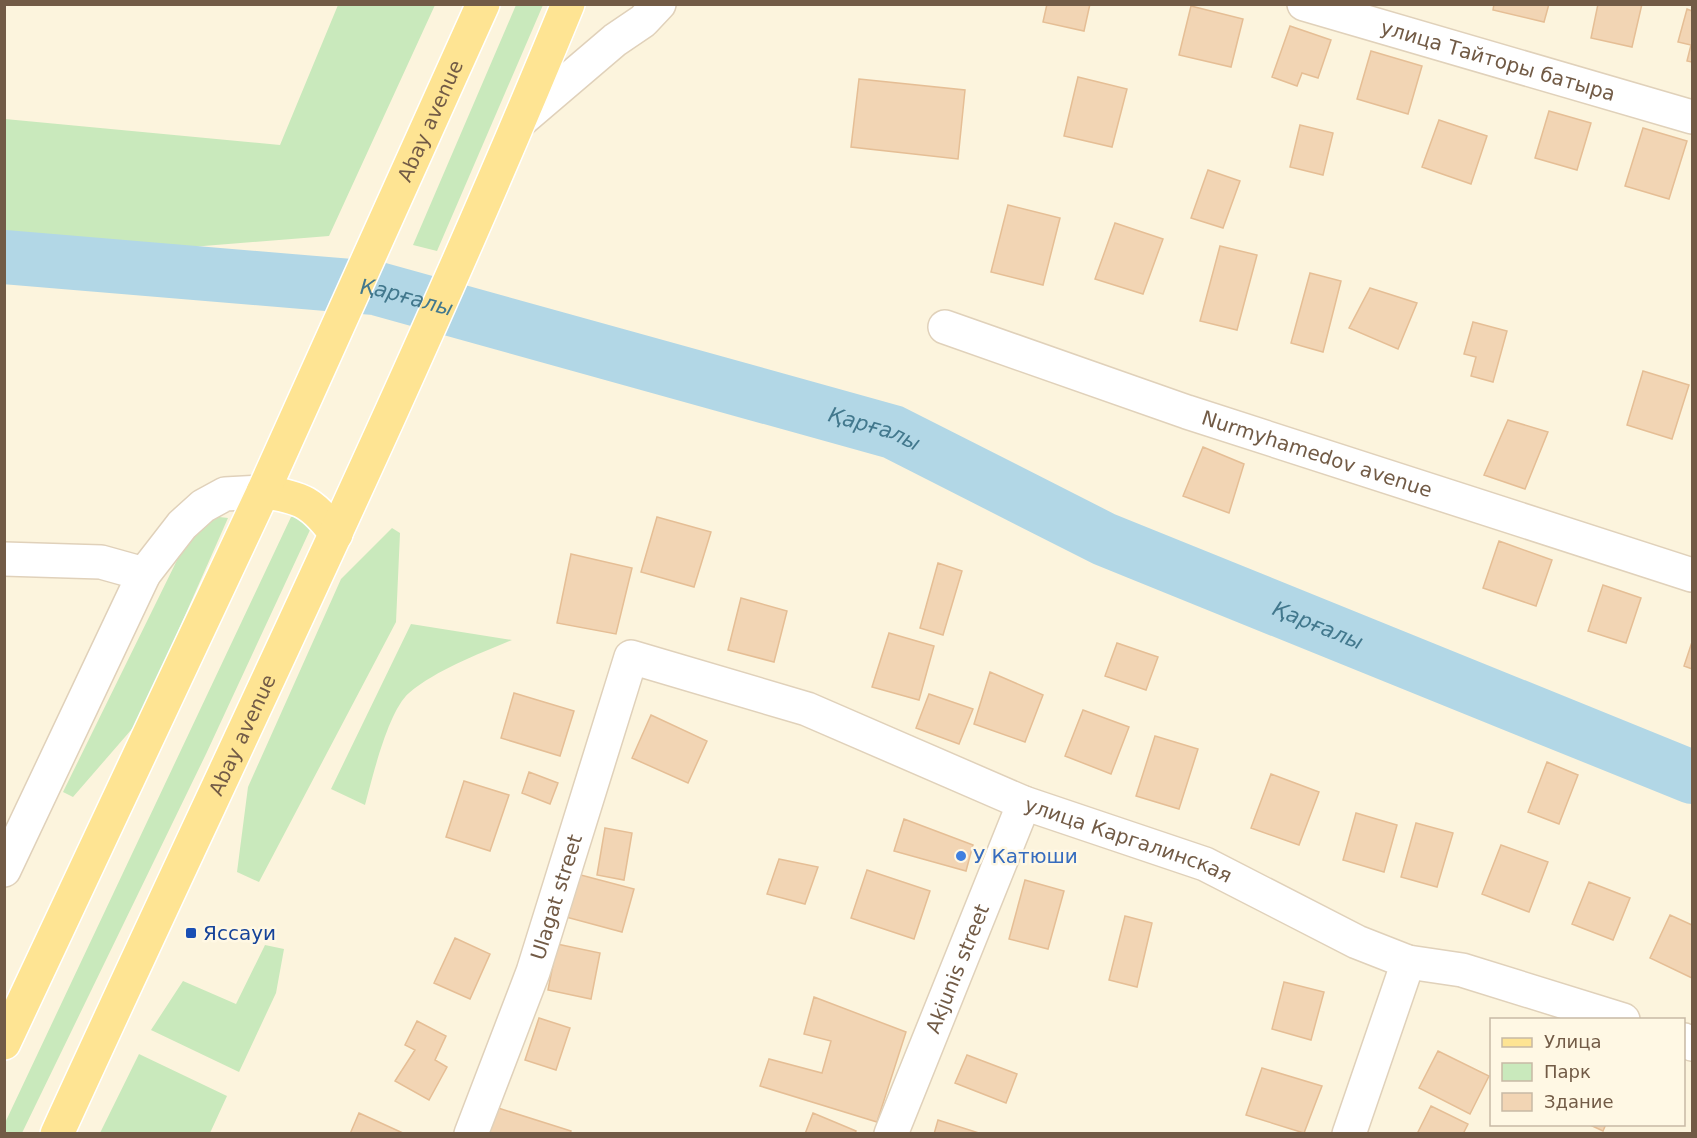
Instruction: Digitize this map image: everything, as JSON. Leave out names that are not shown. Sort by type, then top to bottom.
[{"type":"main road","name":"Abay avenue","points":[[4,1042],[263,492],[483,4]]},
{"type":"main road","points":[[520,121],[568,4]]},
{"type":"main road","name":"Abay avenue","points":[[57,1134],[336,534],[520,121]]},
{"type":"main road","points":[[263,492],[288,495],[308,502],[322,515],[336,534]]},
{"type":"street","points":[[463,4],[466,42]]},
{"type":"street","points":[[520,121],[615,40],[644,21],[659,4]]},
{"type":"street","name":"улица Тайторы батыра","points":[[1304,4],[1692,117]]},
{"type":"street","name":"Nurmyhamedov avenue","points":[[945,327],[1187,412],[1692,575]]},
{"type":"street","points":[[4,870],[144,574],[182,525],[203,506],[225,494],[263,492]]},
{"type":"street","points":[[4,558],[101,562],[144,574]]},
{"type":"street","name":"улица Каргалинская","points":[[631,657],[807,709],[1024,803],[1205,864],[1358,942],[1408,962],[1462,970],[1617,1018]]},
{"type":"street","name":"Ulagat street","points":[[471,1134],[533,972],[631,657]]},
{"type":"street","name":"Akjunis street","points":[[891,1134],[1024,803]]},
{"type":"street","points":[[1349,1134],[1408,962]]},
{"type":"green space","points":[[338,5],[435,5],[329,236],[5,262],[5,119],[280,145]]},
{"type":"green space","points":[[516,5],[543,5],[437,251],[413,245]]},
{"type":"green space","points":[[211,516],[228,518],[138,722],[73,797],[63,792],[183,548]]},
{"type":"green space","points":[[303,516],[310,530],[206,754],[22,1133],[5,1133],[4,1125],[291,517]]},
{"type":"green space","points":[[392,528],[400,533],[396,622],[259,882],[237,872],[248,787],[341,579]]},
{"type":"green space","points":[[411,624],[512,640],[445,670],[409,693],[394,714],[388,729],[365,805],[331,789]]},
{"type":"green space","points":[[265,945],[284,949],[276,993],[239,1072],[151,1030],[183,981],[236,1004]]},
{"type":"green space","points":[[139,1054],[227,1096],[210,1133],[100,1133]]},
{"type":"building","points":[[1047,4],[1090,4],[1084,31],[1043,22]]},
{"type":"building","points":[[1494,4],[1549,4],[1544,22],[1493,10]]},
{"type":"building","points":[[1598,4],[1642,4],[1632,47],[1591,38]]},
{"type":"building","points":[[1191,6],[1243,19],[1231,67],[1179,55]]},
{"type":"building","points":[[1687,9],[1692,11],[1692,62],[1687,61],[1691,45],[1678,42]]},
{"type":"building","points":[[1290,26],[1331,40],[1318,78],[1302,73],[1297,86],[1272,77]]},
{"type":"building","points":[[1371,51],[1422,66],[1408,114],[1357,99]]},
{"type":"building","points":[[1078,77],[1127,89],[1112,147],[1064,136]]},
{"type":"building","points":[[859,79],[965,90],[958,159],[851,147]]},
{"type":"building","points":[[1549,111],[1591,123],[1577,170],[1535,158]]},
{"type":"building","points":[[1439,120],[1487,136],[1471,184],[1422,167]]},
{"type":"building","points":[[1300,125],[1333,133],[1323,175],[1290,167]]},
{"type":"building","points":[[1643,128],[1687,141],[1669,199],[1625,186]]},
{"type":"building","points":[[1208,170],[1240,181],[1223,228],[1191,218]]},
{"type":"building","points":[[1008,205],[1060,218],[1043,285],[991,272]]},
{"type":"building","points":[[1115,223],[1163,239],[1143,294],[1095,279]]},
{"type":"building","points":[[1220,246],[1257,255],[1237,330],[1200,321]]},
{"type":"building","points":[[1310,273],[1341,281],[1323,352],[1291,343]]},
{"type":"building","points":[[1370,288],[1417,303],[1398,349],[1349,328]]},
{"type":"building","points":[[1473,322],[1507,331],[1493,382],[1471,376],[1476,357],[1464,354]]},
{"type":"building","points":[[1643,371],[1689,385],[1672,439],[1627,425]]},
{"type":"building","points":[[1508,420],[1548,432],[1525,489],[1484,475]]},
{"type":"building","points":[[1203,447],[1244,464],[1229,513],[1183,496]]},
{"type":"building","points":[[657,517],[711,532],[694,587],[641,572]]},
{"type":"building","points":[[1499,541],[1552,560],[1536,606],[1483,588]]},
{"type":"building","points":[[571,554],[632,568],[616,634],[557,623]]},
{"type":"building","points":[[938,563],[962,571],[943,635],[920,628]]},
{"type":"building","points":[[1603,585],[1641,598],[1626,643],[1588,631]]},
{"type":"building","points":[[741,598],[787,611],[774,662],[728,650]]},
{"type":"building","points":[[889,633],[934,646],[919,700],[872,687]]},
{"type":"building","points":[[1692,642],[1692,669],[1684,666]]},
{"type":"building","points":[[1117,643],[1158,657],[1146,690],[1105,676]]},
{"type":"building","points":[[990,672],[1043,695],[1025,742],[974,724]]},
{"type":"building","points":[[514,693],[574,711],[560,756],[501,738]]},
{"type":"building","points":[[929,694],[973,709],[959,744],[916,728]]},
{"type":"building","points":[[1083,710],[1129,727],[1111,774],[1065,756]]},
{"type":"building","points":[[651,715],[707,741],[688,783],[632,758]]},
{"type":"building","points":[[1155,736],[1198,749],[1179,809],[1136,796]]},
{"type":"building","points":[[1547,762],[1578,775],[1559,824],[1528,812]]},
{"type":"building","points":[[529,772],[558,783],[550,804],[522,793]]},
{"type":"building","points":[[1271,774],[1319,792],[1299,845],[1251,828]]},
{"type":"building","points":[[464,781],[509,795],[490,851],[446,837]]},
{"type":"building","points":[[1356,813],[1397,825],[1384,872],[1343,860]]},
{"type":"building","points":[[904,819],[973,845],[966,871],[894,851]]},
{"type":"building","points":[[1416,823],[1453,833],[1437,887],[1401,877]]},
{"type":"building","points":[[605,828],[632,833],[624,880],[597,875]]},
{"type":"building","points":[[1501,845],[1548,862],[1529,912],[1482,894]]},
{"type":"building","points":[[779,859],[818,867],[805,904],[767,894]]},
{"type":"building","points":[[867,870],[930,891],[914,939],[851,918]]},
{"type":"building","points":[[577,874],[634,889],[622,932],[566,917]]},
{"type":"building","points":[[1025,880],[1064,891],[1048,949],[1009,939]]},
{"type":"building","points":[[1589,882],[1630,898],[1613,940],[1572,924]]},
{"type":"building","points":[[1670,915],[1692,925],[1692,978],[1650,958]]},
{"type":"building","points":[[1125,916],[1152,923],[1137,987],[1109,980]]},
{"type":"building","points":[[455,938],[490,954],[470,999],[434,983]]},
{"type":"building","points":[[557,944],[600,953],[591,999],[548,990]]},
{"type":"building","points":[[1284,982],[1324,992],[1311,1040],[1272,1029]]},
{"type":"building","points":[[814,997],[906,1032],[877,1122],[760,1086],[769,1059],[822,1073],[831,1041],[804,1034]]},
{"type":"building","points":[[539,1018],[570,1028],[556,1070],[525,1060]]},
{"type":"building","points":[[417,1021],[446,1036],[435,1060],[447,1067],[429,1100],[395,1081],[415,1050],[405,1045]]},
{"type":"building","points":[[1438,1051],[1489,1076],[1470,1114],[1419,1088]]},
{"type":"building","points":[[967,1055],[1017,1074],[1006,1103],[955,1083]]},
{"type":"building","points":[[1262,1068],[1322,1086],[1304,1133],[1246,1115]]},
{"type":"building","points":[[1431,1106],[1468,1124],[1463,1134],[1417,1134]]},
{"type":"building","points":[[495,1107],[571,1131],[570,1134],[486,1134]]},
{"type":"building","points":[[359,1113],[405,1134],[350,1134]]},
{"type":"building","points":[[813,1113],[856,1131],[855,1134],[805,1134]]},
{"type":"building","points":[[938,1120],[979,1133],[979,1134],[934,1134]]},
{"type":"building","points":[[1592,1126],[1605,1126],[1603,1131]]},
{"type":"waterway","name":"Қарғалы","points":[[4,257],[375,288],[893,432],[1104,539],[1692,777]]},
{"type":"place","name":"У Катюши","points":[[961,856]]},
{"type":"place","name":"Яссауи","points":[[191,933]]}]
